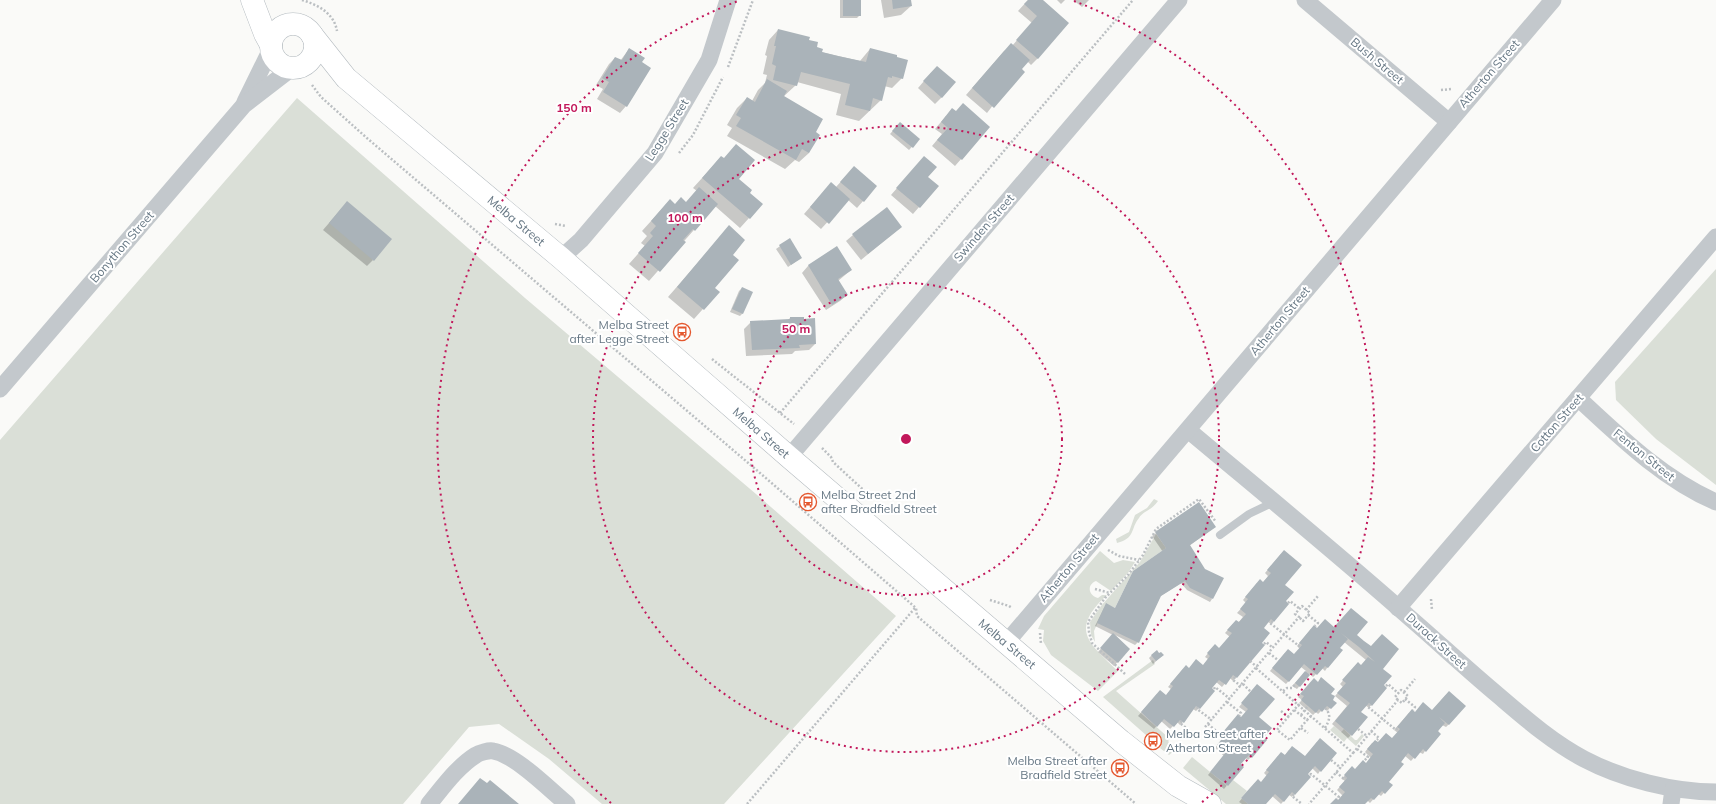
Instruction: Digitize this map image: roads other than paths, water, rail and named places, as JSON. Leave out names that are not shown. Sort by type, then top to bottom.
[{"type":"street","points":[[252,0],[280,21],[298,25],[307,29],[312,35],[314,50],[312,58],[306,64],[296,68],[281,65],[276,59],[252,0]]},
{"type":"street","name":"Legge Street","points":[[561,258],[581,240],[655,153],[708,60],[728,0]]},
{"type":"street","name":"Swinden Street","points":[[789,457],[1179,0]]},
{"type":"street","name":"Bush Street","points":[[1305,0],[1449,122]]},
{"type":"street","name":"Atherton Street","points":[[1006,643],[1553,0]]},
{"type":"street","points":[[271,46],[273,37],[277,31],[283,26],[291,24]]},
{"type":"street","name":"Melba Street","points":[[312,35],[346,78],[561,258],[789,457],[1122,741],[1182,795],[1210,804]]},
{"type":"street","name":"Bonython Street","points":[[244,105],[271,46]]},
{"type":"street","name":"Bonython Street","points":[[0,389],[244,105],[296,68]]},
{"type":"street","name":"Melba Street","points":[[296,68],[346,78]]},
{"type":"street","name":"Cotton Street","points":[[1398,608],[1716,237]]},
{"type":"street","name":"Fenton Street","points":[[1578,398],[1653,464],[1681,484],[1716,502]]},
{"type":"street","name":"Durack Street","points":[[1188,430],[1533,725],[1561,745],[1584,759],[1607,770],[1672,796],[1716,792]]},
{"type":"street","points":[[429,804],[458,771],[476,754],[492,751],[506,756],[518,763],[568,804]]},
{"type":"lane","points":[[1221,533],[1249,514],[1274,502]]},
{"type":"place","name":"Melba Street after Legge Street","points":[[682,332]]},
{"type":"place","name":"Melba Street 2nd after Bradfield Street","points":[[808,502]]},
{"type":"place","name":"Melba Street after Atherton Street","points":[[1153,741]]},
{"type":"place","name":"Melba Street after Bradfield Street","points":[[1120,768]]}]
